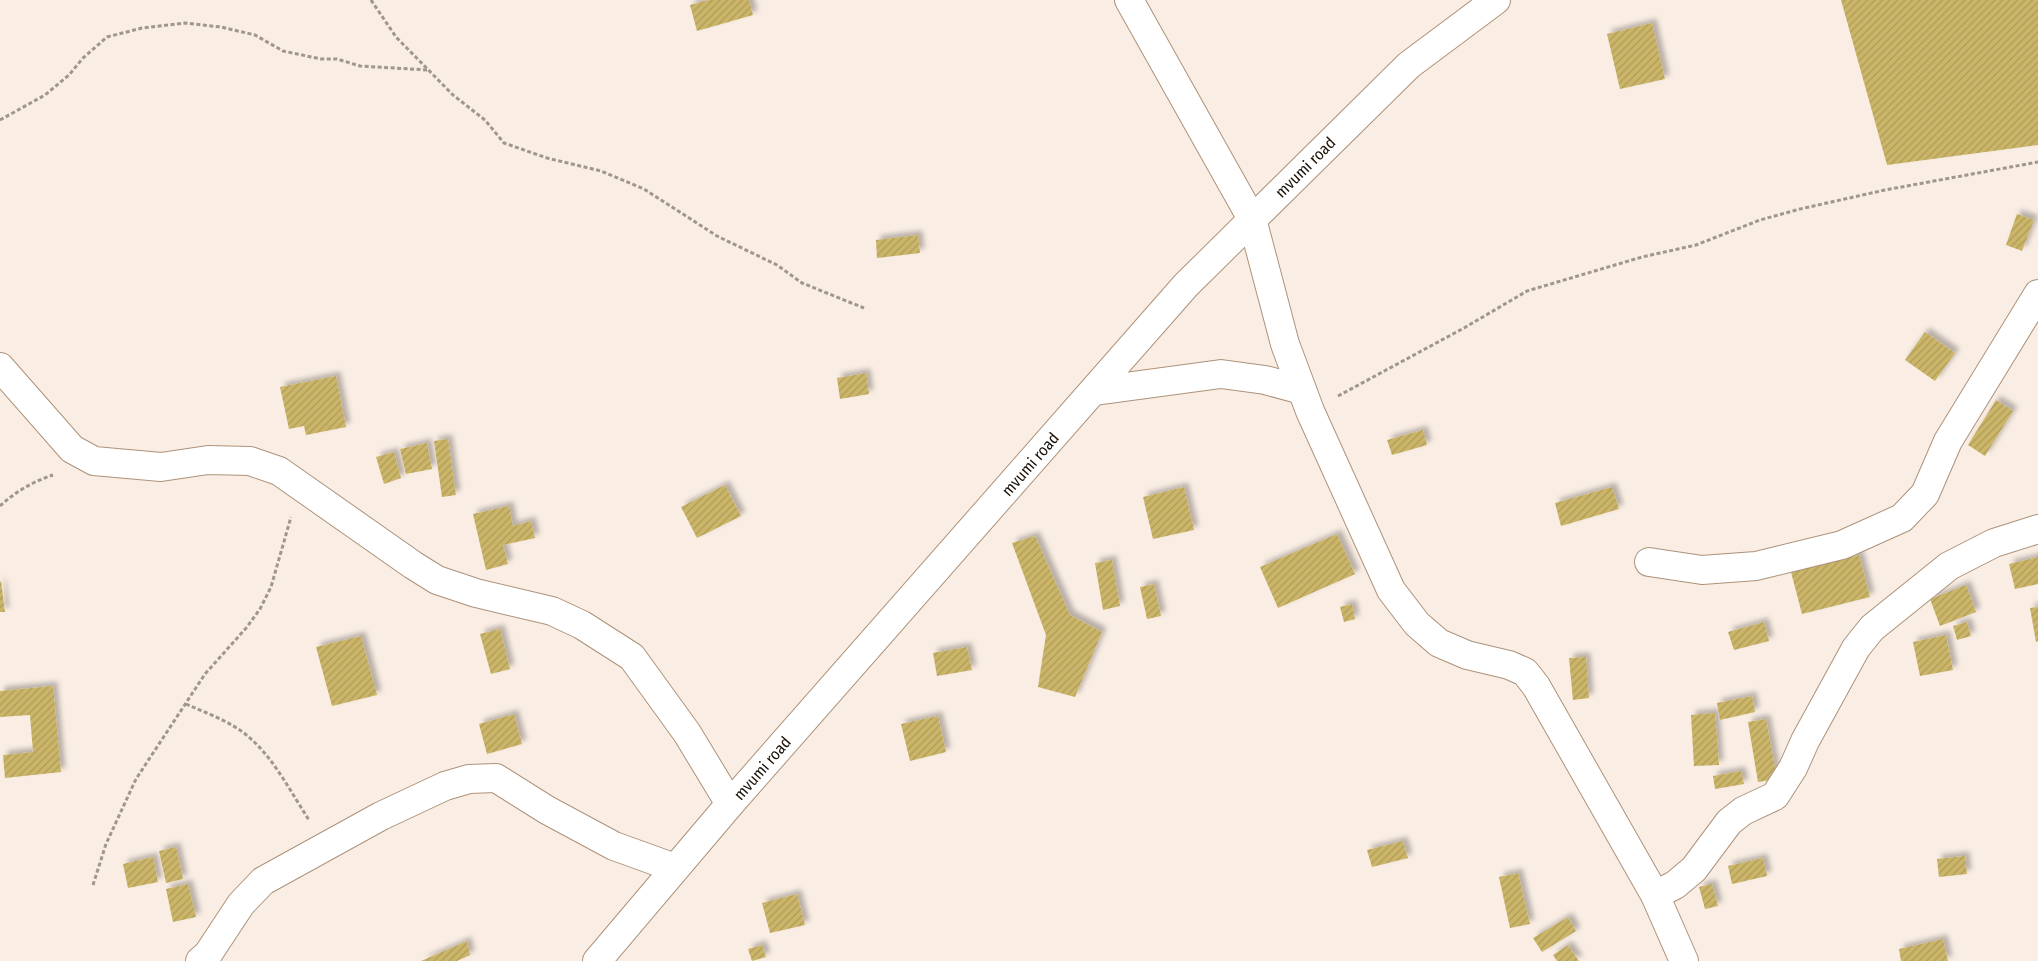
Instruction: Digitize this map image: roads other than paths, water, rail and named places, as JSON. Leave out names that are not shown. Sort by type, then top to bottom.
[{"type":"street","points":[[1129,0],[1252,219],[1285,344],[1306,401],[1391,590],[1416,624],[1439,643],[1467,654],[1509,664],[1525,672],[1536,686],[1656,895],[1684,961]]},
{"type":"street","name":"mvumi road","points":[[597,961],[730,804],[1095,391],[1186,285],[1409,64],[1496,0]]},
{"type":"street","points":[[1649,562],[1702,570],[1756,566],[1842,545],[1902,518],[1924,494],[1948,441],[2038,294]]},
{"type":"street","points":[[0,367],[72,450],[94,461],[161,467],[208,460],[250,461],[279,471],[413,565],[438,580],[476,593],[552,611],[582,626],[632,657],[687,733],[730,804]]},
{"type":"street","points":[[1095,391],[1222,374],[1266,380],[1306,401]]},
{"type":"street","points":[[1656,895],[1674,885],[1694,869],[1729,822],[1743,811],[1775,796],[1793,768],[1805,741],[1856,648],[1872,628],[1949,566],[1994,543],[2038,529]]},
{"type":"street","points":[[200,961],[208,954],[241,904],[263,881],[381,816],[445,786],[469,779],[496,778],[547,810],[607,842],[675,868]]}]
